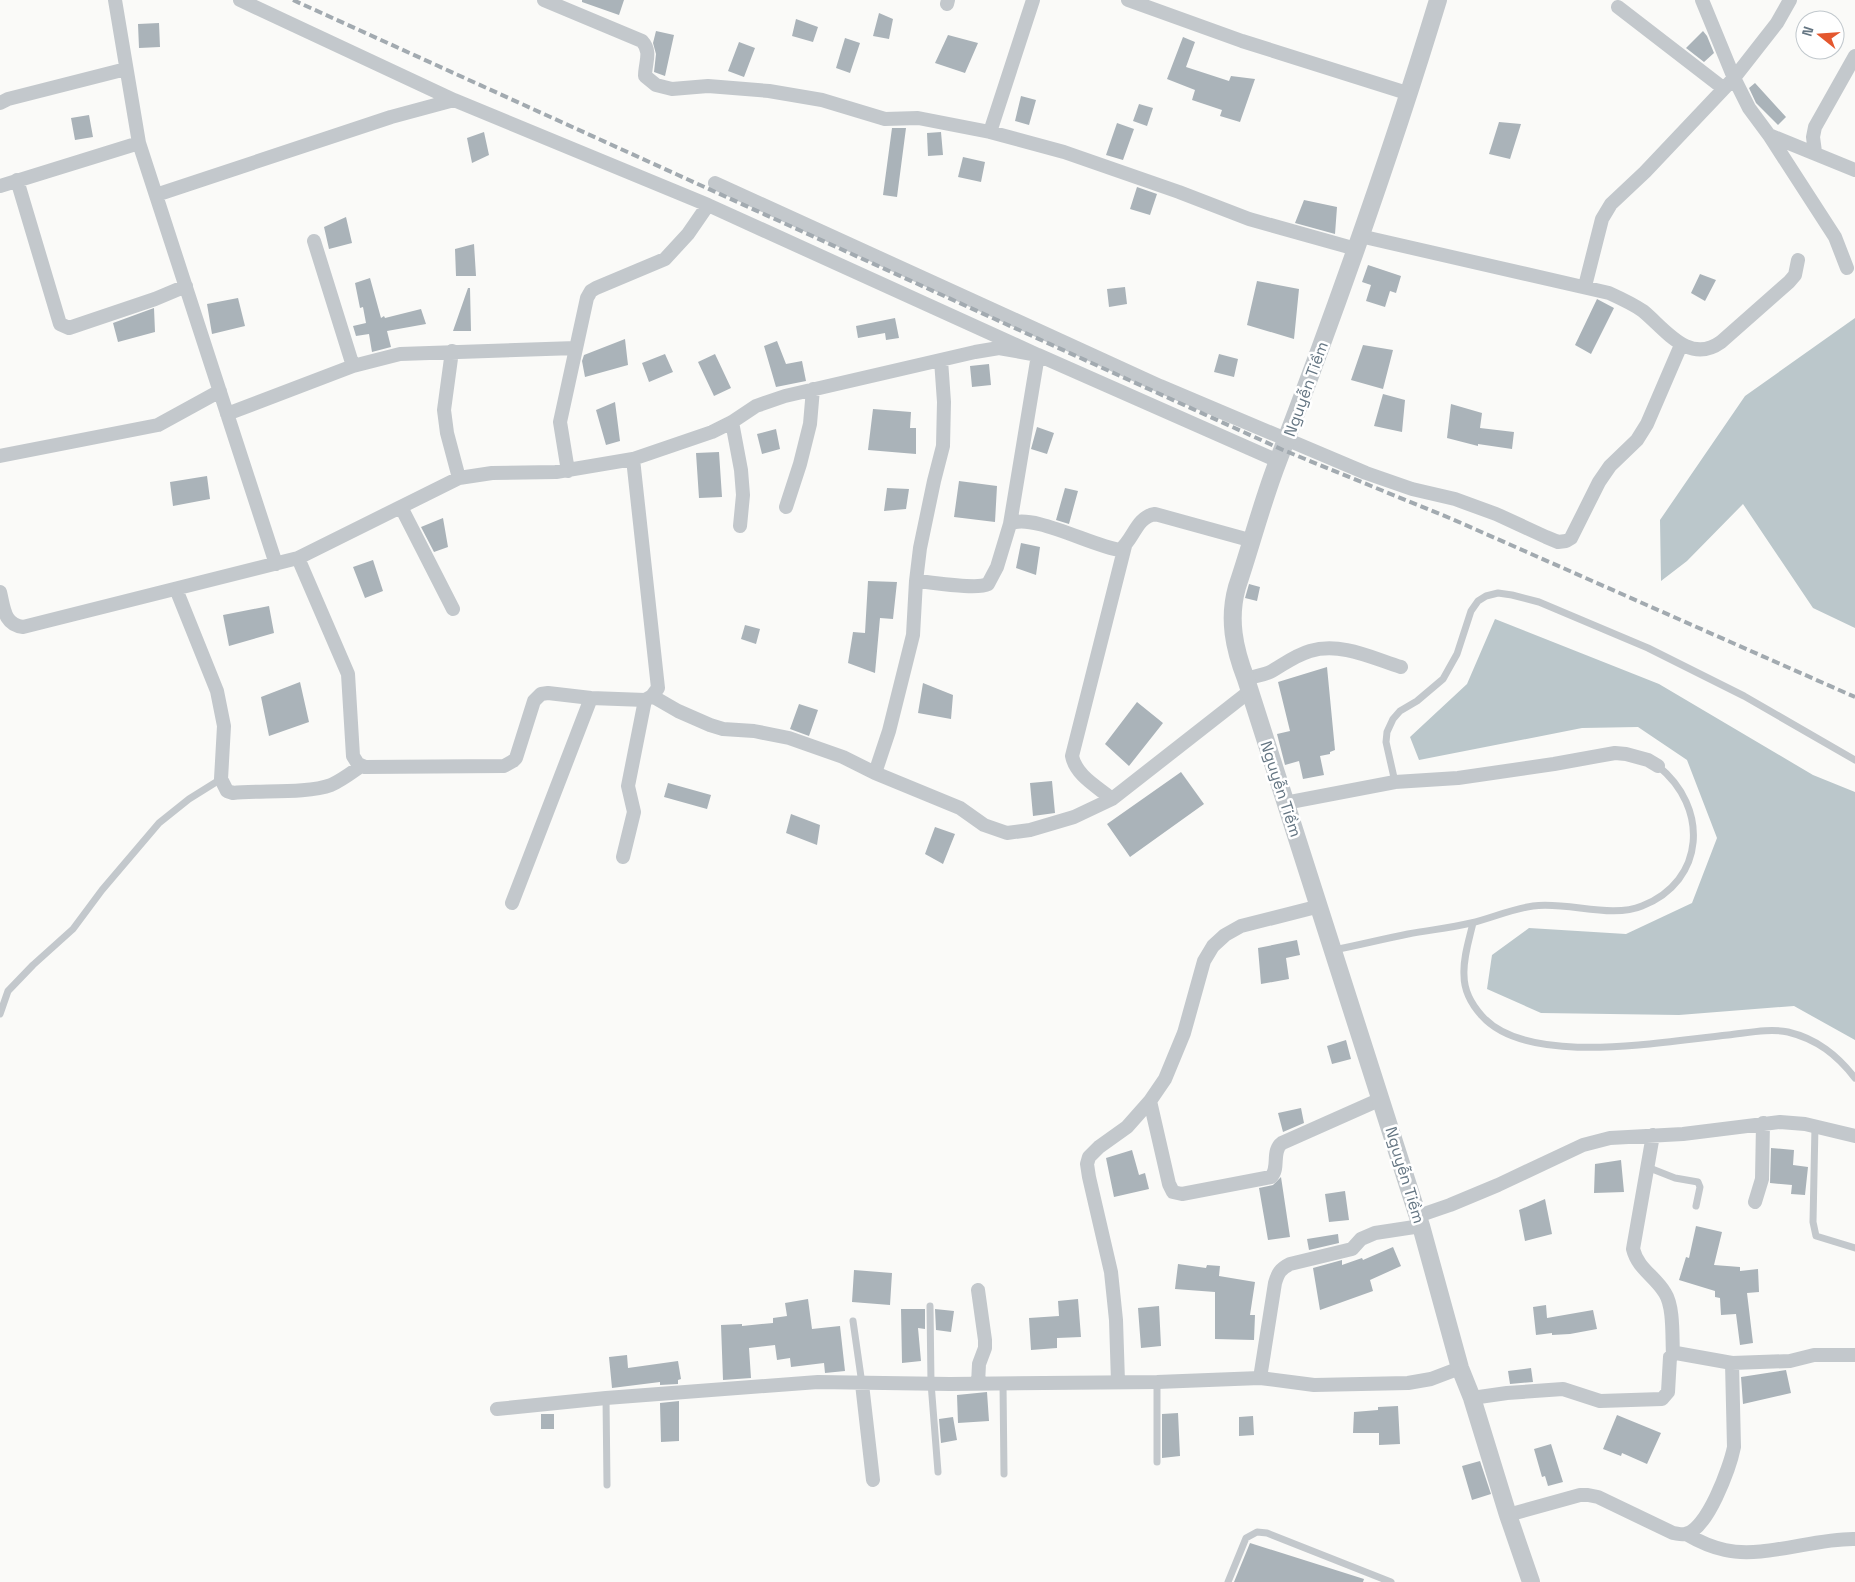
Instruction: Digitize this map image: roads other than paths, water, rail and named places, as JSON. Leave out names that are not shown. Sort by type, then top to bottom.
[{"type":"street","points":[[115,0],[139,143],[276,564]]},
{"type":"street","points":[[240,0],[454,100],[708,205],[1038,355],[1278,461]]},
{"type":"street","points":[[544,0],[642,41],[647,46],[648,52],[645,76],[656,85],[672,89],[721,86],[793,94],[822,100],[885,119],[918,118],[990,132],[1064,152],[1171,189],[1249,219],[1585,286],[1609,293],[1642,310],[1681,345],[1706,350],[1713,348],[1789,282],[1795,274],[1798,260]]},
{"type":"street","points":[[990,132],[1033,0]]},
{"type":"street","points":[[1128,0],[1242,41],[1410,94]]},
{"type":"street","name":"Nguyễn Tiềm","points":[[1438,0],[1410,94],[1278,461],[1233,601],[1232,621],[1238,658],[1334,950],[1419,1221],[1460,1368],[1472,1398],[1531,1582]]},
{"type":"street","points":[[1702,0],[1734,78],[1749,108],[1769,135],[1835,237],[1847,268]]},
{"type":"street","points":[[1585,286],[1602,219],[1611,204],[1677,139],[1734,78],[1777,23],[1790,0]]},
{"type":"street","points":[[1618,7],[1723,88]]},
{"type":"street","points":[[1815,152],[1813,137],[1815,127],[1855,56]]},
{"type":"street","points":[[0,103],[8,99],[126,69]]},
{"type":"street","points":[[156,195],[391,117],[454,100]]},
{"type":"street","points":[[1769,135],[1815,152],[1855,170]]},
{"type":"street","points":[[0,186],[139,143]]},
{"type":"street","points":[[17,180],[60,324],[69,328],[155,299],[186,286]]},
{"type":"street","points":[[715,183],[1160,386],[1384,479],[1412,489],[1454,499],[1496,514],[1558,542],[1572,538],[1599,482],[1610,466],[1637,440],[1647,424],[1681,345]]},
{"type":"street","points":[[568,471],[560,422],[587,298],[591,291],[665,259],[688,234],[708,205]]},
{"type":"street","points":[[314,241],[353,366]]},
{"type":"street","points":[[227,414],[353,366],[400,354],[576,348]]},
{"type":"street","points":[[0,592],[8,620],[12,624],[23,627],[298,558],[459,478],[492,473],[568,471],[633,459],[712,432],[732,422],[756,406],[812,389],[852,382],[999,348],[1038,355]]},
{"type":"street","points":[[452,351],[444,410],[447,433],[459,478]]},
{"type":"street","points":[[916,581],[985,586],[992,579],[1010,524],[1038,355]]},
{"type":"street","points":[[875,773],[889,731],[913,635],[916,581],[928,509],[943,446],[944,402],[941,360]]},
{"type":"street","points":[[786,506],[800,464],[810,424],[812,389]]},
{"type":"street","points":[[0,456],[158,425],[220,391]]},
{"type":"street","points":[[732,422],[741,470],[743,495],[740,526]]},
{"type":"street","points":[[623,857],[634,812],[628,786],[649,698],[656,692],[658,684],[633,459]]},
{"type":"street","points":[[401,506],[453,608]]},
{"type":"street","points":[[1010,524],[1016,522],[1034,523],[1063,530],[1112,549],[1120,550],[1125,546],[1143,519],[1155,514],[1253,541]]},
{"type":"street","points":[[1112,799],[1076,769],[1072,756],[1125,546]]},
{"type":"street","points":[[298,558],[348,674],[352,756],[361,766]]},
{"type":"street","points":[[176,589],[217,691],[224,726],[221,779],[224,788],[232,793],[298,790],[329,786],[361,766],[504,766],[516,758],[534,701],[538,696],[548,692],[591,698],[649,698],[710,725],[790,738],[843,757],[875,773],[960,808],[984,824],[1007,833],[1030,830],[1074,817],[1112,799],[1248,685],[1281,665],[1309,652],[1322,649],[1343,649],[1401,667]]},
{"type":"street","points":[[512,904],[591,698]]},
{"type":"street","points":[[1285,803],[1395,782],[1458,778],[1615,753],[1648,760],[1658,766]]},
{"type":"street","points":[[1118,1382],[1114,1290],[1087,1164],[1093,1152],[1127,1127],[1150,1101],[1164,1079],[1178,1052],[1204,961],[1218,940],[1240,926],[1320,906]]},
{"type":"street","points":[[1150,1101],[1169,1184],[1173,1192],[1182,1194],[1271,1177],[1275,1173],[1276,1152],[1278,1146],[1282,1143],[1381,1099]]},
{"type":"street","points":[[1260,1378],[1275,1284],[1278,1273],[1282,1268],[1290,1264],[1352,1249],[1361,1239],[1375,1232],[1419,1221],[1450,1205],[1490,1189],[1592,1142],[1610,1138],[1683,1134],[1780,1122],[1815,1126],[1855,1136]]},
{"type":"street","points":[[1755,1202],[1762,1179],[1763,1123]]},
{"type":"street","points":[[1472,1398],[1507,1393],[1563,1389],[1600,1402],[1662,1399],[1668,1392],[1669,1362],[1673,1354],[1669,1300],[1664,1291],[1639,1264],[1633,1249],[1653,1135]]},
{"type":"street","points":[[978,1290],[986,1340],[979,1364],[978,1384]]},
{"type":"street","points":[[1673,1354],[1681,1353],[1732,1363],[1790,1361],[1814,1355],[1855,1355]]},
{"type":"street","points":[[1686,1534],[1701,1524],[1722,1484],[1732,1457],[1734,1447],[1732,1363]]},
{"type":"street","points":[[497,1409],[606,1398],[818,1382],[862,1384],[891,1382],[1003,1384],[1157,1382],[1260,1378],[1314,1385],[1408,1383],[1431,1379],[1460,1368]]},
{"type":"street","points":[[862,1384],[873,1480]]},
{"type":"street","points":[[1508,1515],[1580,1495],[1598,1497],[1673,1533],[1686,1534],[1708,1545],[1725,1550],[1742,1552],[1786,1548],[1835,1539],[1855,1539]]},
{"type":"lane","points":[[1395,782],[1386,742],[1387,732],[1393,719],[1400,710],[1417,701],[1442,679],[1457,654],[1472,611],[1478,601],[1486,596],[1498,594],[1512,595],[1539,602],[1648,648],[1744,696],[1855,760]]},
{"type":"lane","points":[[1334,950],[1408,934],[1473,923],[1504,912],[1534,906],[1563,905],[1625,910],[1644,906],[1672,887],[1686,867],[1694,833],[1692,819],[1685,798],[1674,780],[1658,766]]},
{"type":"lane","points":[[0,1014],[8,992],[32,965],[73,930],[102,890],[159,823],[188,799],[221,779]]},
{"type":"lane","points":[[1473,923],[1465,962],[1465,985],[1473,1004],[1485,1020],[1506,1033],[1547,1045],[1592,1048],[1755,1032],[1786,1032],[1810,1039],[1824,1047],[1855,1078]]},
{"type":"lane","points":[[1815,1126],[1813,1222],[1816,1236],[1855,1248]]},
{"type":"lane","points":[[1647,1167],[1675,1178],[1698,1182],[1700,1187],[1696,1206]]},
{"type":"lane","points":[[930,1306],[931,1383],[938,1472]]},
{"type":"lane","points":[[853,1320],[862,1384]]},
{"type":"lane","points":[[1157,1382],[1157,1462]]},
{"type":"lane","points":[[1003,1384],[1004,1474]]},
{"type":"lane","points":[[606,1398],[607,1484]]},
{"type":"lane","points":[[1228,1582],[1246,1538],[1257,1532],[1267,1533],[1390,1582]]},
{"type":"railway","points":[[293,0],[1283,450],[1452,519],[1855,697]]}]
